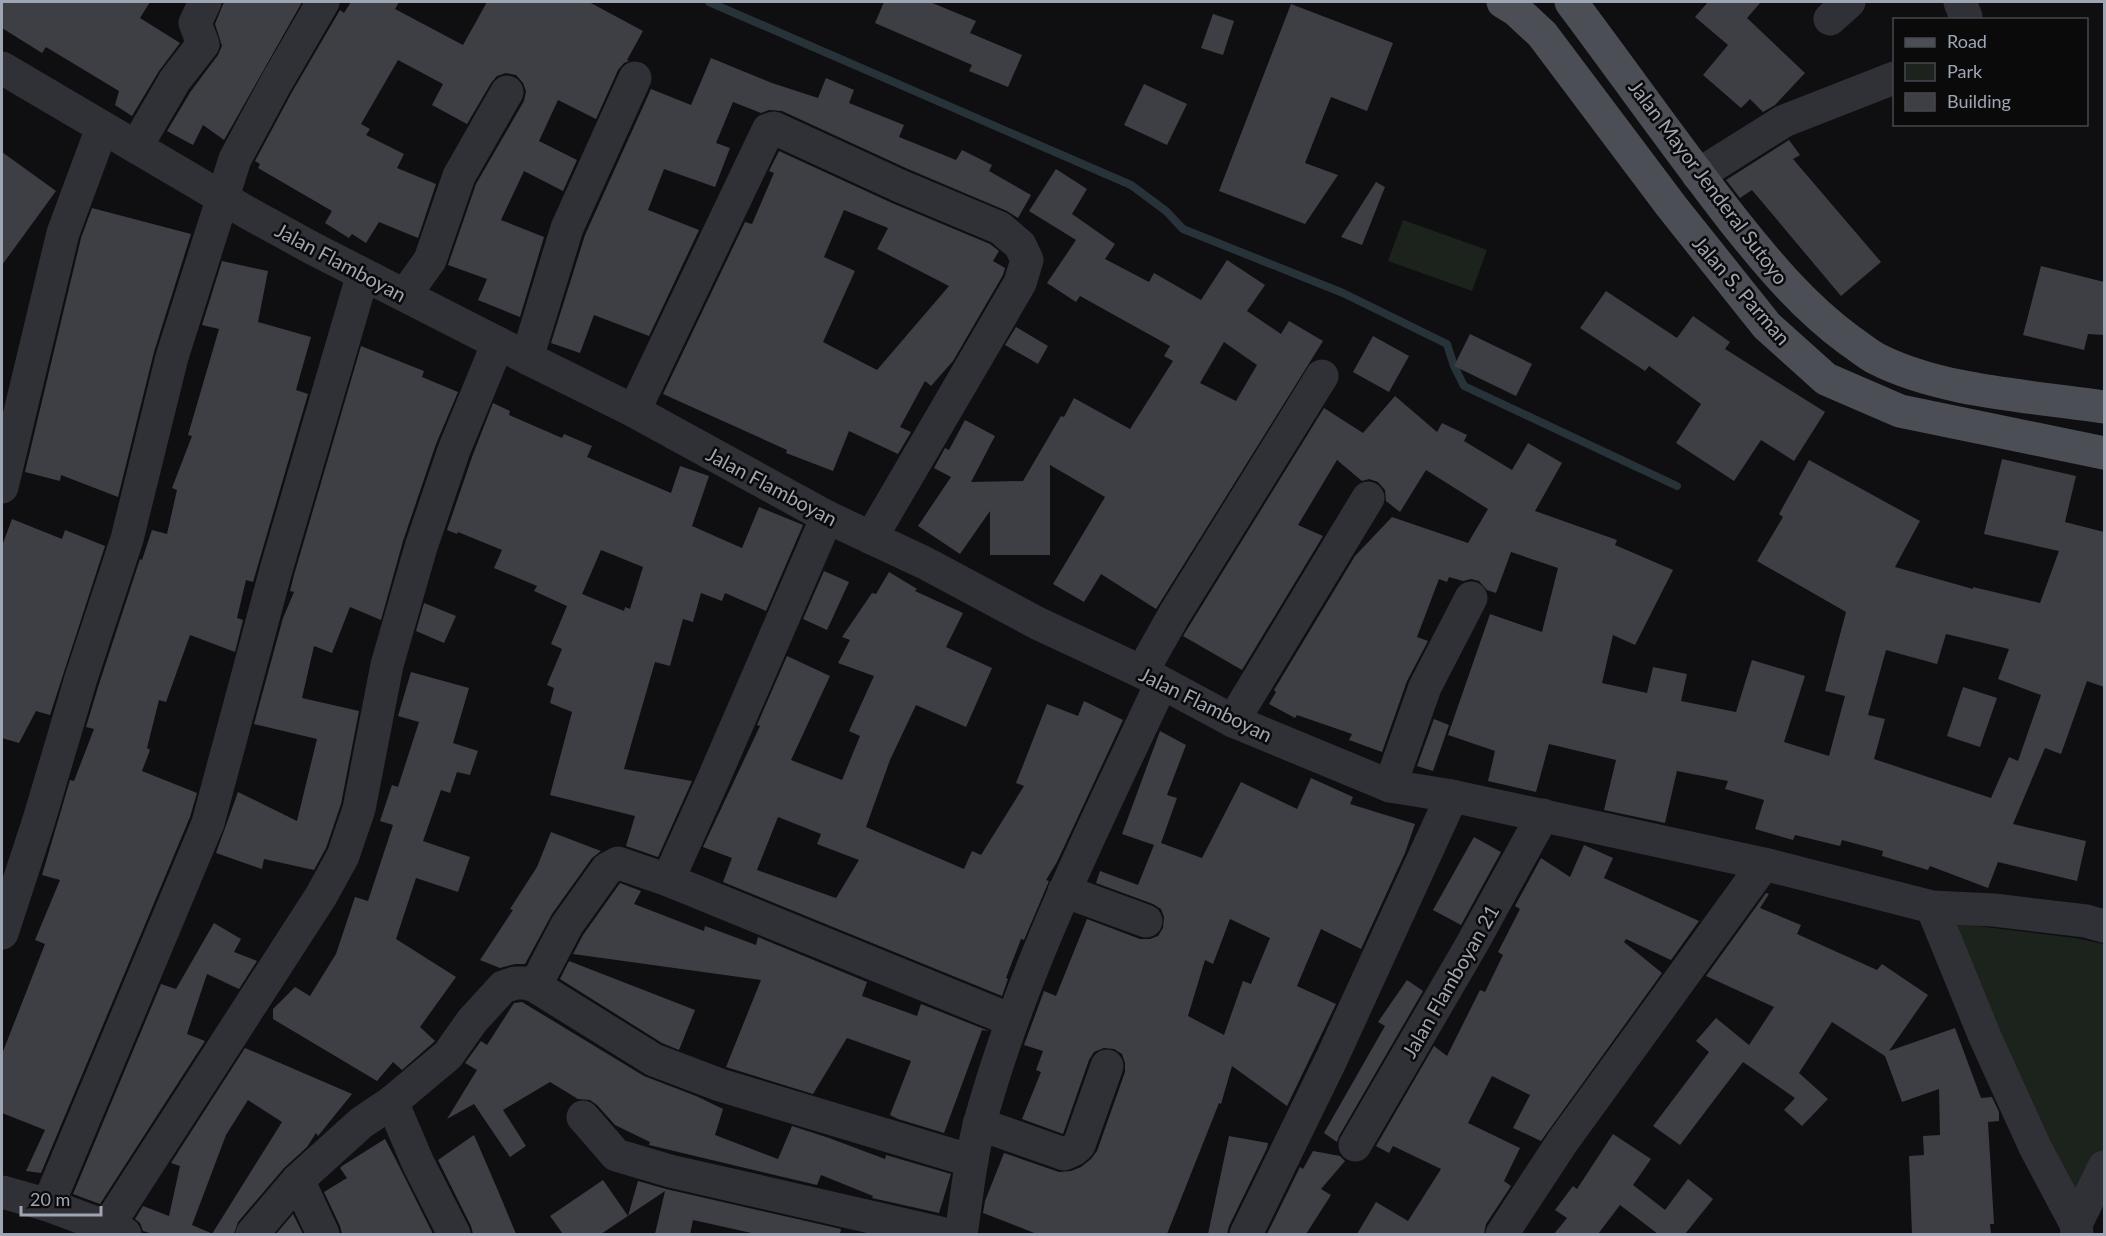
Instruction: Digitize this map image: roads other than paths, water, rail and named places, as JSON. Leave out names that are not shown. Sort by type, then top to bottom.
[{"type":"main road","name":"Jalan S. Parman","points":[[1503,2],[1516,10],[1542,34],[1672,207],[1767,326],[1826,379],[1900,411],[2104,453]]},
{"type":"main road","name":"Jalan Mayor Jenderal Sutoyo","points":[[1571,2],[1698,175],[1767,263],[1794,294],[1836,330],[1874,358],[1948,384],[2104,407]]},
{"type":"street","points":[[136,147],[175,80],[203,44],[195,23],[205,2]]},
{"type":"street","points":[[2,933],[39,820],[81,678],[127,539],[172,357],[235,159],[323,2]]},
{"type":"street","points":[[1960,2],[1966,18]]},
{"type":"street","name":"Jalan Flamboyan","points":[[2,68],[222,197],[363,274],[634,411],[827,517],[925,562],[1037,623],[1152,678],[1233,722],[1390,786],[1543,815],[1764,864],[1932,906],[1994,910],[2086,921],[2104,926]]},
{"type":"street","points":[[527,358],[567,228],[635,78]]},
{"type":"street","points":[[1698,175],[1784,121],[1893,78]]},
{"type":"street","points":[[405,296],[430,261],[459,176],[507,92]]},
{"type":"street","points":[[2,487],[63,233],[102,128]]},
{"type":"street","points":[[634,411],[768,130],[774,128],[900,186],[1000,228],[1020,245],[1027,260],[1020,283],[871,538]]},
{"type":"street","points":[[48,1205],[208,823],[276,570],[363,274]]},
{"type":"street","points":[[2,1192],[48,1205],[117,1230],[321,896],[343,856],[359,809],[387,665],[421,547],[454,450],[498,344]]},
{"type":"street","points":[[961,1234],[979,1124],[1011,1020],[1152,678],[1174,615],[1322,376]]},
{"type":"street","points":[[1233,722],[1368,498]]},
{"type":"street","points":[[668,880],[827,517]]},
{"type":"street","points":[[1390,786],[1425,687],[1471,598]]},
{"type":"street","points":[[1246,1234],[1331,1060],[1452,796]]},
{"type":"street","name":"Jalan Flamboyan 21","points":[[1354,1145],[1472,944],[1543,815]]},
{"type":"street","points":[[535,986],[567,925],[612,865],[618,863],[668,880],[1011,1020]]},
{"type":"street","points":[[1502,1234],[1563,1141],[1764,864]]},
{"type":"street","points":[[1064,891],[1146,921]]},
{"type":"street","points":[[1932,906],[1990,1047],[2035,1147],[2076,1229]]},
{"type":"street","points":[[252,1234],[298,1180],[361,1124],[393,1102],[448,1055],[472,1021],[503,987],[525,983],[535,986],[654,1060],[720,1085],[972,1161]]},
{"type":"street","points":[[979,1124],[1064,1154],[1073,1150],[1079,1144],[1107,1066]]},
{"type":"street","points":[[393,1102],[417,1163],[454,1234]]},
{"type":"street","points":[[583,1117],[616,1155],[670,1171],[945,1234]]},
{"type":"street","points":[[2076,1229],[2104,1167]]},
{"type":"street","points":[[298,1180],[323,1234]]},
{"type":"waterway","points":[[709,2],[1131,185],[1166,211],[1183,229],[1343,293],[1447,344],[1464,386],[1677,486]]}]
